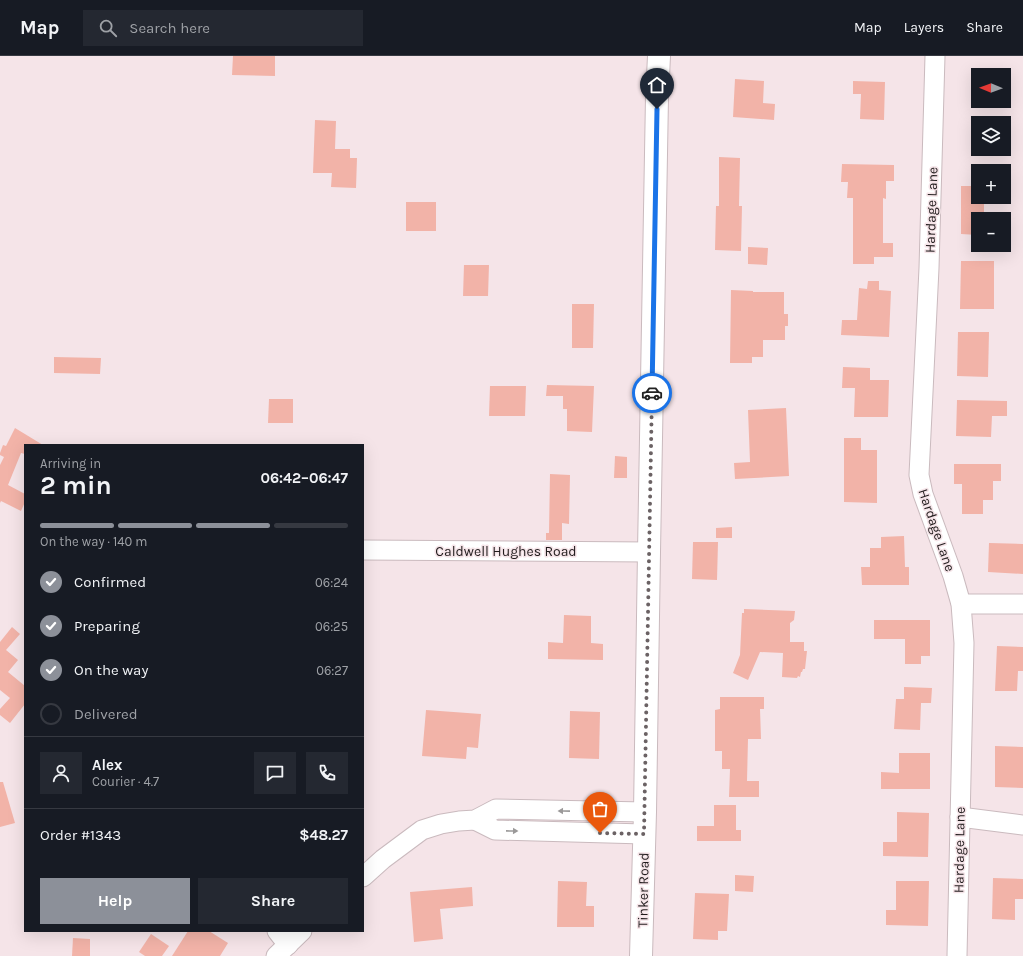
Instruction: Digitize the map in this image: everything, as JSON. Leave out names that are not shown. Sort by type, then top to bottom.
[{"type":"main road","name":"Tinker Road","points":[[641,956],[659,56]]},
{"type":"street","name":"Hardage Lane","points":[[935,56],[930,268],[919,475],[923,494],[953,576],[961,604],[964,643],[957,956]]},
{"type":"street","name":"Caldwell Hughes Road","points":[[364,550],[649,552]]},
{"type":"street","points":[[961,604],[1023,604]]},
{"type":"street","points":[[364,875],[422,830],[441,824],[475,820],[496,810],[645,812]]},
{"type":"street","points":[[960,817],[1023,825]]},
{"type":"street","points":[[475,820],[495,830],[644,834]]},
{"type":"street","points":[[280,944],[300,932]]},
{"type":"building","points":[[233,56],[275,56],[275,76],[232,75]]},
{"type":"building","points":[[735,79],[764,81],[763,103],[775,104],[774,120],[733,117]]},
{"type":"building","points":[[853,81],[885,82],[884,120],[860,119],[861,94],[853,94]]},
{"type":"building","points":[[315,120],[336,121],[335,149],[350,149],[350,158],[357,158],[356,188],[331,187],[332,173],[313,173]]},
{"type":"building","points":[[719,157],[740,158],[739,206],[742,206],[741,251],[715,250],[716,206],[719,206]]},
{"type":"building","points":[[842,164],[894,165],[894,181],[886,181],[886,199],[883,198],[883,243],[893,243],[893,257],[874,257],[874,264],[853,264],[853,198],[847,198],[848,182],[841,182]]},
{"type":"building","points":[[961,186],[971,186],[971,204],[984,204],[984,212],[971,212],[971,235],[961,234]]},
{"type":"building","points":[[406,202],[436,202],[436,231],[406,231]]},
{"type":"building","points":[[748,247],[768,248],[767,265],[748,264]]},
{"type":"building","points":[[961,261],[994,261],[994,309],[960,309]]},
{"type":"building","points":[[464,265],[489,265],[488,296],[463,296]]},
{"type":"building","points":[[868,281],[879,281],[879,290],[891,291],[889,337],[841,335],[842,320],[857,320],[859,288],[867,289]]},
{"type":"building","points":[[731,290],[784,292],[784,314],[788,314],[788,326],[785,326],[785,340],[763,340],[763,357],[752,357],[752,363],[730,363]]},
{"type":"building","points":[[572,304],[594,304],[593,348],[572,348]]},
{"type":"building","points":[[958,332],[989,332],[988,377],[957,376]]},
{"type":"building","points":[[54,357],[101,358],[100,374],[54,373]]},
{"type":"building","points":[[843,367],[870,368],[870,380],[889,380],[888,417],[854,417],[855,388],[842,388]]},
{"type":"building","points":[[547,385],[594,386],[592,432],[567,431],[567,409],[563,409],[563,396],[546,396]]},
{"type":"building","points":[[490,386],[526,386],[525,416],[489,416]]},
{"type":"building","points":[[269,399],[293,399],[293,423],[268,423]]},
{"type":"building","points":[[957,400],[1007,401],[1007,416],[992,416],[991,437],[956,436]]},
{"type":"building","points":[[786,408],[789,476],[735,479],[734,463],[750,462],[748,410]]},
{"type":"building","points":[[15,428],[41,444],[24,444],[24,454],[21,453],[8,485],[24,493],[24,504],[21,511],[1,501],[0,503],[0,465],[4,457],[0,455],[0,453],[3,445],[6,446]]},
{"type":"building","points":[[844,438],[861,438],[861,450],[877,450],[877,503],[844,502]]},
{"type":"building","points":[[615,456],[627,457],[627,478],[614,478]]},
{"type":"building","points":[[954,464],[1001,464],[1001,481],[993,481],[993,500],[983,500],[983,514],[962,514],[962,484],[954,484]]},
{"type":"building","points":[[550,474],[570,475],[569,524],[562,523],[562,540],[546,540],[546,533],[549,533]]},
{"type":"building","points":[[732,527],[732,538],[716,538],[716,528]]},
{"type":"building","points":[[904,536],[905,567],[909,567],[909,585],[862,585],[861,567],[870,567],[870,548],[881,548],[881,537]]},
{"type":"building","points":[[693,542],[718,542],[717,580],[692,579]]},
{"type":"building","points":[[989,543],[1023,544],[1023,574],[988,572]]},
{"type":"building","points":[[744,609],[795,611],[794,620],[790,623],[790,642],[804,642],[804,651],[807,651],[805,669],[801,672],[800,677],[782,677],[783,653],[760,652],[748,680],[733,673],[740,655],[742,613],[744,613]]},
{"type":"building","points":[[564,615],[591,616],[591,643],[603,644],[603,660],[548,659],[548,642],[563,643]]},
{"type":"building","points":[[874,620],[930,620],[930,656],[921,656],[921,664],[905,664],[905,639],[874,639]]},
{"type":"building","points":[[12,627],[20,634],[6,650],[18,660],[8,672],[24,685],[24,705],[10,723],[0,715],[0,709],[10,698],[0,690],[0,642]]},
{"type":"building","points":[[997,646],[1023,647],[1023,671],[1018,671],[1017,691],[995,691]]},
{"type":"building","points":[[904,687],[932,688],[931,703],[921,703],[920,730],[894,729],[896,699],[904,699]]},
{"type":"building","points":[[720,697],[764,697],[764,709],[760,709],[761,739],[748,739],[747,781],[759,781],[759,797],[729,797],[730,769],[722,769],[722,751],[715,751],[715,710],[720,709]]},
{"type":"building","points":[[426,710],[481,714],[478,748],[467,747],[466,759],[422,756]]},
{"type":"building","points":[[570,711],[600,712],[599,759],[569,758]]},
{"type":"building","points":[[995,746],[1023,747],[1023,788],[995,787]]},
{"type":"building","points":[[899,753],[930,753],[930,789],[881,789],[881,772],[899,773]]},
{"type":"building","points":[[0,782],[3,782],[15,823],[0,827]]},
{"type":"building","points":[[714,805],[736,805],[736,830],[741,830],[741,841],[697,841],[697,826],[714,826]]},
{"type":"building","points":[[897,812],[929,813],[928,857],[883,856],[883,842],[897,842]]},
{"type":"building","points":[[735,875],[754,876],[753,892],[735,891]]},
{"type":"building","points":[[993,878],[1023,879],[1023,899],[1015,899],[1015,920],[992,919]]},
{"type":"building","points":[[558,881],[587,882],[586,906],[594,906],[594,927],[557,927]]},
{"type":"building","points":[[896,881],[929,881],[928,926],[886,925],[886,910],[896,910]]},
{"type":"building","points":[[472,887],[473,906],[440,909],[443,939],[414,942],[410,892]]},
{"type":"building","points":[[695,893],[729,894],[727,931],[718,931],[718,940],[693,939]]},
{"type":"building","points":[[187,932],[211,932],[228,943],[220,956],[172,956]]},
{"type":"building","points":[[151,934],[169,946],[162,956],[145,956],[139,952]]},
{"type":"building","points":[[73,938],[90,939],[90,956],[72,956]]},
{"type":"way so far","points":[[600,833],[644,834],[652,393]]},
{"type":"route","points":[[652,393],[657,109]]}]
